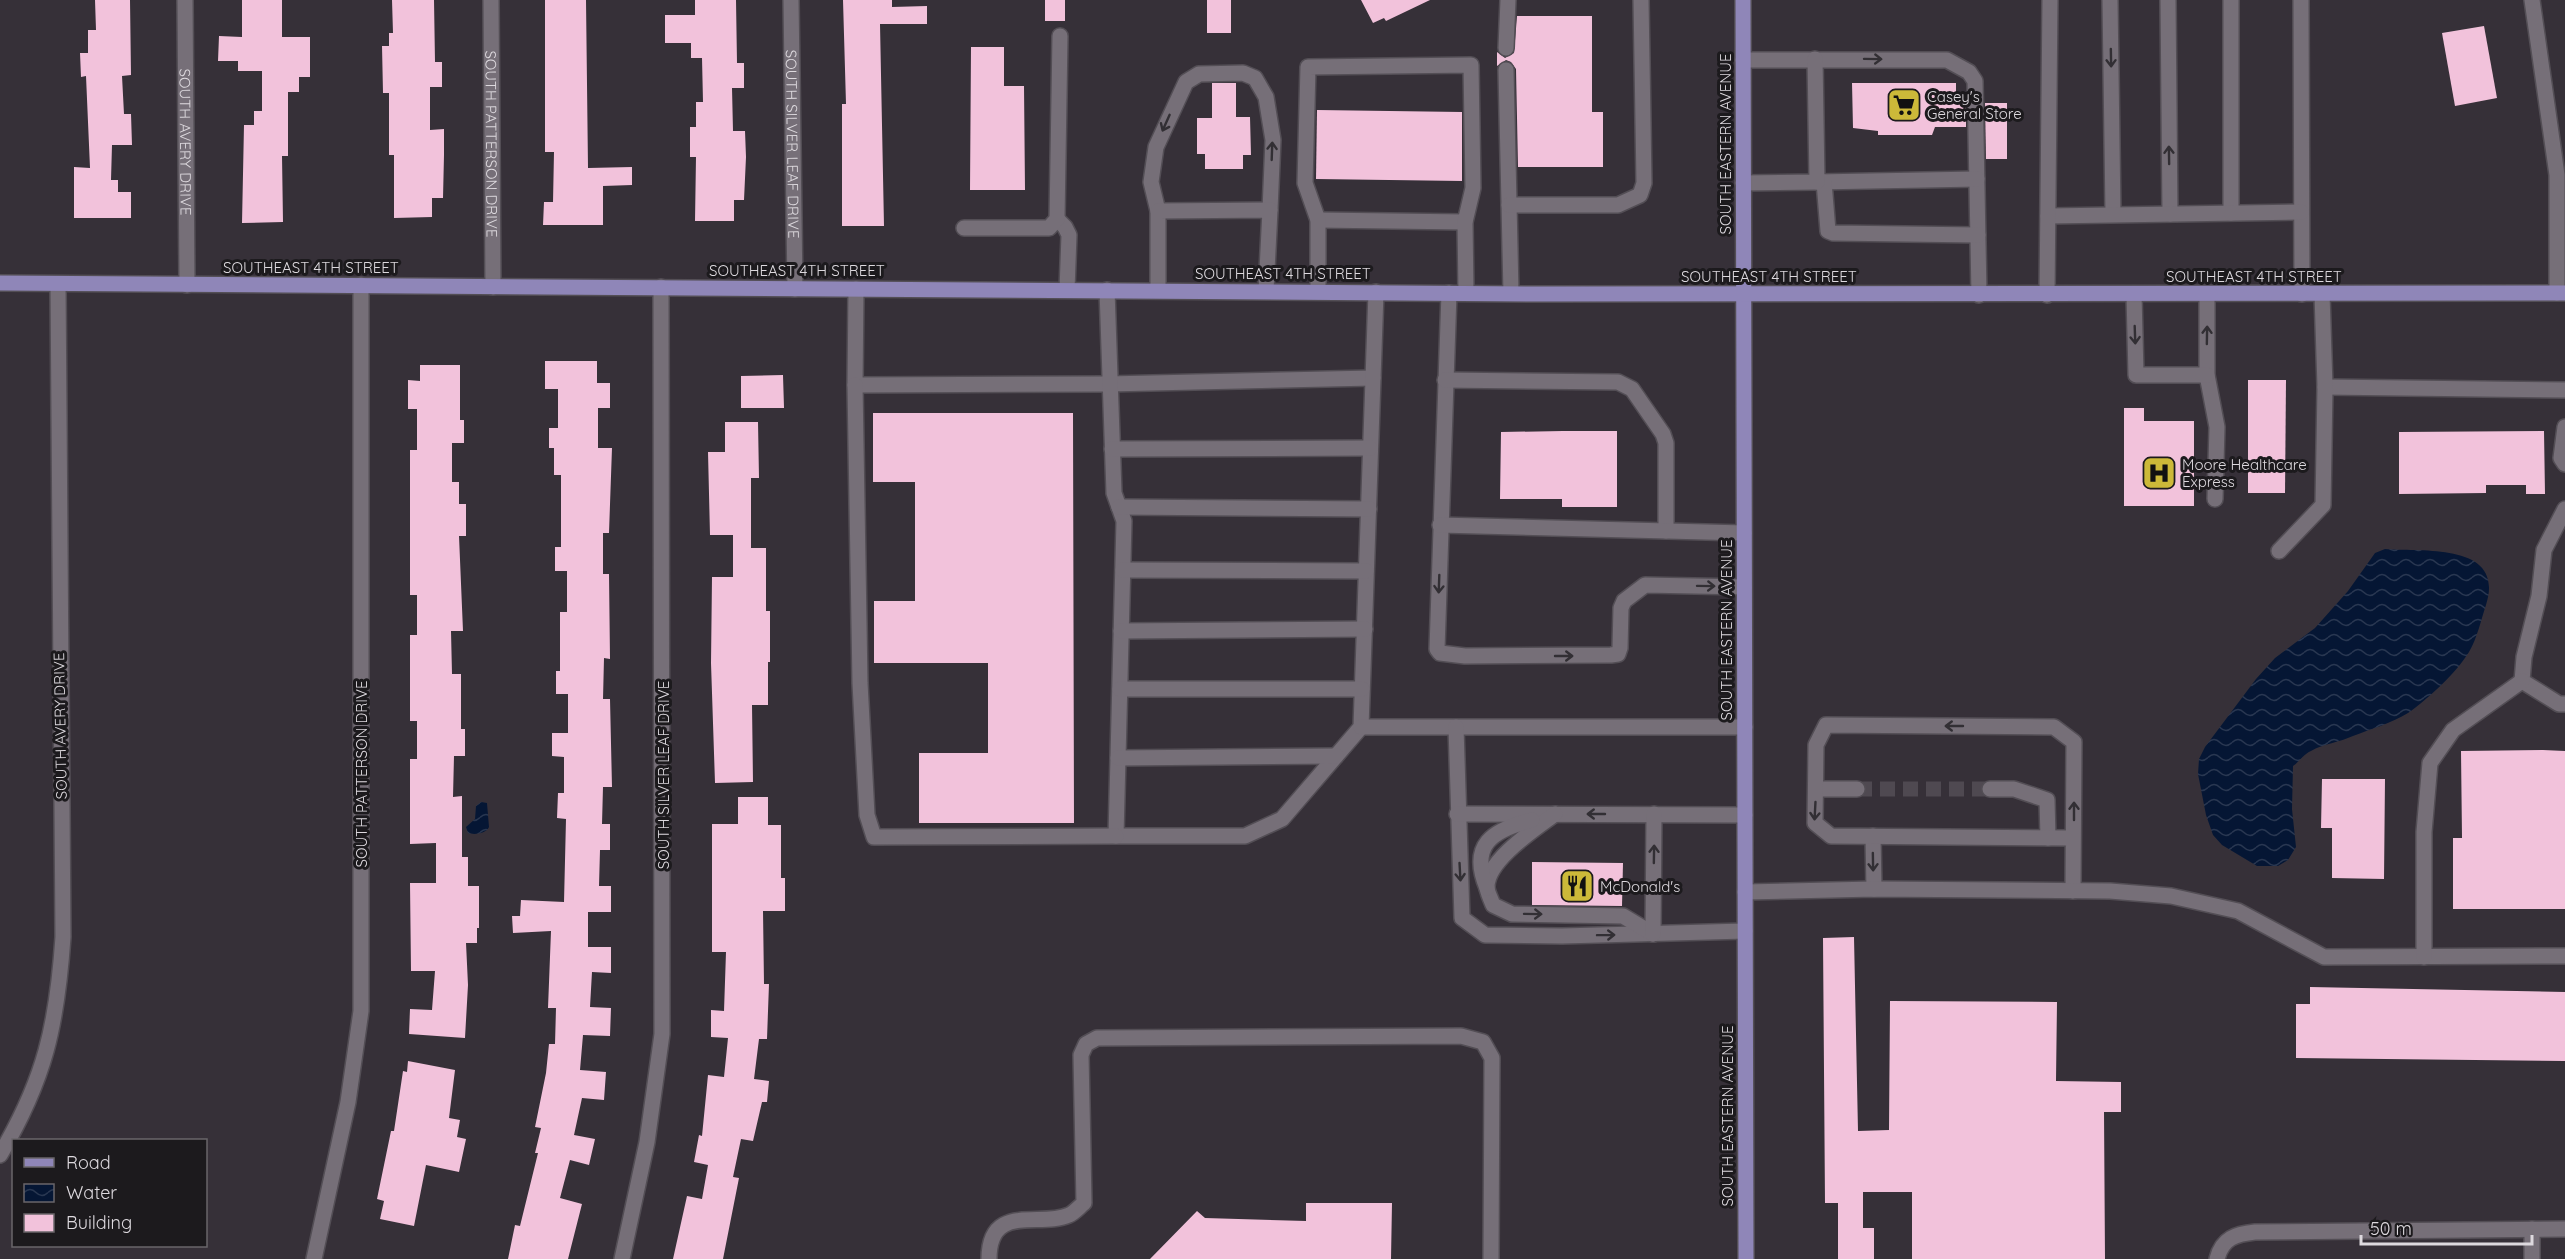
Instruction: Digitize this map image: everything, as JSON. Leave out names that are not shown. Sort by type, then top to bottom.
[{"type":"main road","name":"SOUTH EASTERN AVENUE","points":[[1743,0],[1746,1259]]},
{"type":"main road","name":"SOUTHEAST 4TH STREET","points":[[0,283],[1449,293],[2134,295],[2561,293]]},
{"type":"street","name":"SOUTH AVERY DRIVE","points":[[185,0],[187,285]]},
{"type":"street","name":"SOUTH PATTERSON DRIVE","points":[[491,0],[493,287]]},
{"type":"street","name":"SOUTH SILVER LEAF DRIVE","points":[[791,0],[795,289]]},
{"type":"street","points":[[1506,48],[1508,0]]},
{"type":"street","points":[[1509,205],[1618,205],[1640,195],[1644,183],[1641,0]]},
{"type":"street","points":[[2047,295],[2050,0]]},
{"type":"street","points":[[2110,0],[2113,214]]},
{"type":"street","points":[[2168,0],[2170,214]]},
{"type":"street","points":[[2231,0],[2231,213]]},
{"type":"street","points":[[2301,0],[2302,294]]},
{"type":"street","points":[[2532,0],[2560,158],[2561,293]]},
{"type":"street","points":[[964,228],[1049,228],[1057,219],[1060,36]]},
{"type":"street","points":[[1815,59],[1820,182],[1828,231],[1833,233],[1978,235]]},
{"type":"street","points":[[1743,60],[1947,60],[1969,72],[1975,81],[1979,295]]},
{"type":"street","points":[[1318,291],[1318,220],[1305,183],[1308,67],[1471,65],[1473,188],[1465,222],[1466,293]]},
{"type":"street","points":[[1506,70],[1511,293]]},
{"type":"street","points":[[1158,290],[1158,211],[1150,182],[1156,147],[1186,82],[1198,74],[1243,73],[1255,78],[1266,97],[1273,140],[1266,291]]},
{"type":"street","points":[[1743,183],[1977,179]]},
{"type":"street","points":[[1158,211],[1270,210]]},
{"type":"street","points":[[2048,216],[2301,212]]},
{"type":"street","points":[[1057,219],[1065,226],[1068,235],[1067,290]]},
{"type":"street","points":[[1318,220],[1465,222]]},
{"type":"street","name":"SOUTH AVERY DRIVE","points":[[0,1155],[18,1124],[44,1061],[54,1025],[63,937],[58,284]]},
{"type":"street","name":"SOUTH PATTERSON DRIVE","points":[[314,1259],[348,1102],[361,1011],[361,285]]},
{"type":"street","name":"SOUTH SILVER LEAF DRIVE","points":[[622,1259],[647,1142],[662,1034],[661,287]]},
{"type":"street","points":[[856,289],[855,385],[860,683],[867,815],[874,837],[1245,836],[1282,819],[1361,727],[1376,292]]},
{"type":"street","points":[[1107,290],[1108,384],[1114,493],[1124,521],[1116,836]]},
{"type":"street","points":[[1449,293],[1437,649],[1444,656],[1618,654],[1621,608],[1624,601],[1645,585],[1744,587]]},
{"type":"street","points":[[2208,294],[2206,375],[2217,427],[2215,499]]},
{"type":"street","points":[[2279,551],[2323,505],[2325,387],[2322,294]]},
{"type":"street","points":[[2134,295],[2136,375],[2206,375]]},
{"type":"street","points":[[855,385],[1108,384],[1373,378]]},
{"type":"street","points":[[1445,380],[1618,382],[1632,389],[1663,434],[1666,444],[1666,531]]},
{"type":"street","points":[[2325,387],[2565,390]]},
{"type":"street","points":[[2565,427],[2561,458],[2565,464]]},
{"type":"street","points":[[1112,449],[1370,448]]},
{"type":"street","points":[[1119,507],[1369,509]]},
{"type":"street","points":[[2424,957],[2424,832],[2430,763],[2453,730],[2522,681],[2524,657],[2538,596],[2544,550],[2565,509]]},
{"type":"street","points":[[1440,525],[1744,533]]},
{"type":"street","points":[[1123,570],[1366,571]]},
{"type":"street","points":[[1121,631],[1365,629]]},
{"type":"street","points":[[2522,681],[2559,704],[2565,704]]},
{"type":"street","points":[[1120,689],[1362,689]]},
{"type":"street","points":[[2073,838],[1831,836],[1815,823],[1816,745],[1826,725],[2054,727],[2074,742],[2073,891]]},
{"type":"street","points":[[1361,727],[1744,727]]},
{"type":"street","points":[[1456,727],[1462,918],[1485,935],[1745,931]]},
{"type":"street","points":[[1118,758],[1336,756]]},
{"type":"street","points":[[1816,789],[1857,789]]},
{"type":"street","points":[[1990,789],[2014,789],[2047,800],[2048,838]]},
{"type":"street","points":[[1457,814],[1744,815]]},
{"type":"street","points":[[1555,814],[1509,826],[1491,837],[1481,852],[1480,870],[1493,904],[1512,914],[1623,916],[1653,934]]},
{"type":"street","points":[[1487,888],[1491,870],[1519,841],[1555,814]]},
{"type":"street","points":[[1653,934],[1654,814]]},
{"type":"street","points":[[1873,836],[1874,889]]},
{"type":"street","points":[[1745,892],[1874,889],[2110,891],[2171,896],[2238,910],[2324,957],[2565,956]]},
{"type":"street","points":[[989,1259],[989,1245],[1000,1229],[1011,1221],[1069,1216],[1084,1203],[1081,1055],[1086,1044],[1097,1038],[1461,1036],[1484,1042],[1492,1058],[1491,1259]]},
{"type":"street","points":[[2532,1229],[2532,1259]]},
{"type":"street","points":[[2217,1259],[2226,1240],[2238,1234],[2310,1230],[2565,1229]]},
{"type":"water","points":[[2385,549],[2457,554],[2473,560],[2484,570],[2489,585],[2486,605],[2474,641],[2464,660],[2449,677],[2408,713],[2381,726],[2316,749],[2306,754],[2293,766],[2292,809],[2296,847],[2288,860],[2278,866],[2257,866],[2222,845],[2213,835],[2206,815],[2198,774],[2199,759],[2205,747],[2256,679],[2275,658],[2315,628],[2348,591],[2375,553]]},
{"type":"water","points":[[481,802],[487,803],[489,827],[480,833],[468,833],[466,827],[475,819],[476,806]]},
{"type":"building","points":[[95,0],[130,0],[131,75],[122,76],[124,114],[131,114],[132,145],[112,145],[111,180],[118,180],[118,192],[131,192],[131,218],[74,218],[74,167],[90,168],[86,76],[81,77],[80,53],[88,53],[88,30],[96,30]]},
{"type":"building","points":[[242,0],[282,0],[282,37],[310,37],[310,77],[299,77],[299,92],[288,92],[288,156],[282,156],[283,222],[242,223],[244,125],[254,125],[254,111],[262,111],[262,71],[238,71],[238,61],[218,61],[219,36],[242,37]]},
{"type":"building","points":[[392,0],[434,0],[435,62],[442,62],[442,87],[430,87],[430,130],[444,129],[444,155],[443,198],[432,198],[432,217],[394,218],[394,155],[389,155],[389,93],[383,93],[382,46],[389,46],[389,33],[393,33]]},
{"type":"building","points":[[545,0],[586,0],[588,168],[632,167],[632,185],[603,186],[603,225],[543,225],[544,202],[553,202],[554,152],[545,152]]},
{"type":"building","points":[[695,0],[736,0],[737,63],[744,63],[744,88],[732,88],[733,131],[745,131],[746,157],[744,200],[734,200],[734,221],[695,221],[696,157],[690,157],[690,127],[696,127],[696,102],[703,102],[702,58],[691,58],[691,43],[665,43],[665,15],[695,15]]},
{"type":"building","points":[[843,0],[892,0],[892,7],[927,6],[927,24],[880,24],[884,226],[842,226],[842,104],[846,104]]},
{"type":"building","points":[[1045,0],[1065,0],[1065,21],[1045,21]]},
{"type":"building","points":[[1207,0],[1231,0],[1231,33],[1207,33]]},
{"type":"building","points":[[1361,0],[1430,0],[1386,21],[1384,18],[1373,23]]},
{"type":"building","points":[[1517,16],[1592,16],[1592,112],[1603,112],[1603,167],[1518,167],[1516,69],[1511,62],[1506,60],[1497,66],[1497,52],[1505,58],[1514,53]]},
{"type":"building","points":[[2484,26],[2497,98],[2455,106],[2442,33]]},
{"type":"building","points":[[971,47],[1004,47],[1004,86],[1024,86],[1025,190],[970,190]]},
{"type":"building","points":[[1212,83],[1236,83],[1236,117],[1250,117],[1251,155],[1243,155],[1243,169],[1205,169],[1205,154],[1197,154],[1197,118],[1212,118]]},
{"type":"building","name":"Casey's General Store","points":[[1852,83],[1956,83],[1956,103],[1966,103],[1966,127],[1935,127],[1932,135],[1878,135],[1878,131],[1853,128]]},
{"type":"building","points":[[1985,103],[2007,103],[2007,159],[1986,159]]},
{"type":"building","points":[[1317,110],[1462,112],[1462,181],[1316,179]]},
{"type":"building","points":[[545,361],[597,361],[597,383],[610,383],[610,408],[598,408],[598,448],[612,448],[609,533],[603,533],[603,574],[609,574],[610,659],[604,658],[603,699],[610,699],[612,787],[603,787],[602,824],[610,824],[610,850],[600,850],[599,886],[611,886],[611,912],[588,912],[588,947],[611,947],[611,973],[592,972],[590,1007],[611,1008],[610,1036],[583,1035],[580,1070],[606,1072],[604,1100],[582,1098],[574,1135],[595,1139],[589,1165],[570,1160],[560,1198],[582,1204],[568,1259],[508,1259],[515,1225],[520,1226],[538,1153],[535,1153],[541,1128],[535,1127],[546,1073],[549,1044],[555,1044],[556,1008],[548,1008],[551,931],[513,933],[512,916],[520,916],[521,900],[564,902],[566,819],[557,818],[558,793],[564,793],[564,757],[552,756],[552,733],[568,733],[568,694],[556,694],[556,671],[560,671],[560,612],[567,612],[567,571],[555,571],[555,547],[561,547],[561,475],[554,475],[554,448],[549,448],[549,428],[558,428],[558,389],[545,389]]},
{"type":"building","points":[[420,365],[460,365],[460,420],[464,420],[464,443],[452,443],[452,482],[459,482],[459,504],[466,504],[466,536],[459,536],[463,631],[451,631],[452,674],[461,674],[461,729],[465,729],[465,756],[454,756],[453,797],[462,796],[462,857],[468,857],[468,886],[479,886],[477,943],[466,943],[468,985],[465,1038],[409,1034],[410,1009],[432,1010],[435,971],[411,971],[410,883],[436,883],[436,843],[410,844],[410,759],[417,759],[417,721],[410,721],[410,635],[417,635],[417,595],[410,595],[410,450],[417,450],[417,409],[408,409],[408,380],[420,381]]},
{"type":"building","points":[[783,375],[784,408],[741,408],[741,376]]},
{"type":"building","points":[[2248,380],[2286,380],[2285,493],[2248,493]]},
{"type":"building","points":[[2124,408],[2144,408],[2144,421],[2194,421],[2194,506],[2124,506]]},
{"type":"building","points":[[873,413],[1073,413],[1074,823],[919,823],[919,753],[988,753],[988,663],[874,663],[874,601],[915,601],[915,482],[873,482]]},
{"type":"building","points":[[725,422],[758,422],[759,478],[751,478],[751,548],[766,548],[766,611],[770,611],[770,662],[768,662],[768,705],[752,705],[753,782],[715,783],[711,663],[712,577],[733,577],[733,535],[710,535],[708,452],[725,452]]},
{"type":"building","points":[[1617,431],[1617,507],[1562,507],[1562,499],[1500,499],[1501,432]]},
{"type":"building","points":[[2544,431],[2545,494],[2526,494],[2526,485],[2486,485],[2486,493],[2399,494],[2399,432]]},
{"type":"building","points":[[2461,751],[2565,751],[2565,909],[2453,909],[2453,838],[2462,838]]},
{"type":"building","points":[[2322,779],[2385,779],[2384,879],[2332,878],[2332,828],[2321,828]]},
{"type":"building","points":[[738,797],[768,797],[768,825],[781,825],[781,878],[785,878],[785,911],[763,911],[764,984],[769,984],[767,1039],[759,1039],[754,1079],[769,1081],[767,1102],[762,1102],[753,1141],[741,1139],[733,1177],[739,1178],[723,1259],[673,1259],[687,1196],[702,1199],[708,1165],[694,1162],[699,1135],[702,1136],[708,1075],[724,1077],[728,1038],[711,1037],[711,1010],[724,1011],[726,952],[712,952],[712,824],[738,824]]},
{"type":"building","name":"McDonald's","points":[[1532,862],[1623,863],[1622,906],[1532,905]]},
{"type":"building","points":[[1854,937],[1858,1131],[1889,1130],[1890,1001],[2057,1002],[2056,1081],[2121,1082],[2121,1112],[2104,1112],[2105,1259],[1912,1259],[1912,1192],[1863,1192],[1863,1228],[1874,1228],[1874,1259],[1838,1259],[1838,1203],[1825,1203],[1823,938]]},
{"type":"building","points":[[2310,987],[2565,992],[2565,1061],[2296,1058],[2296,1004],[2310,1004]]},
{"type":"building","points":[[408,1061],[455,1070],[449,1118],[460,1120],[457,1137],[466,1139],[459,1172],[426,1165],[414,1226],[380,1219],[384,1201],[377,1199],[391,1131],[394,1131],[403,1071],[407,1072]]},
{"type":"building","points":[[1306,1203],[1392,1203],[1391,1259],[1150,1259],[1197,1211],[1205,1218],[1306,1221]]},
{"type":"tunnel","points":[[1857,789],[1990,789]]},
{"type":"place","name":"Casey's General Store","points":[[1904,105]]},
{"type":"place","name":"Moore Healthcare Express","points":[[2159,473]]},
{"type":"place","name":"McDonald's","points":[[1577,886]]}]
